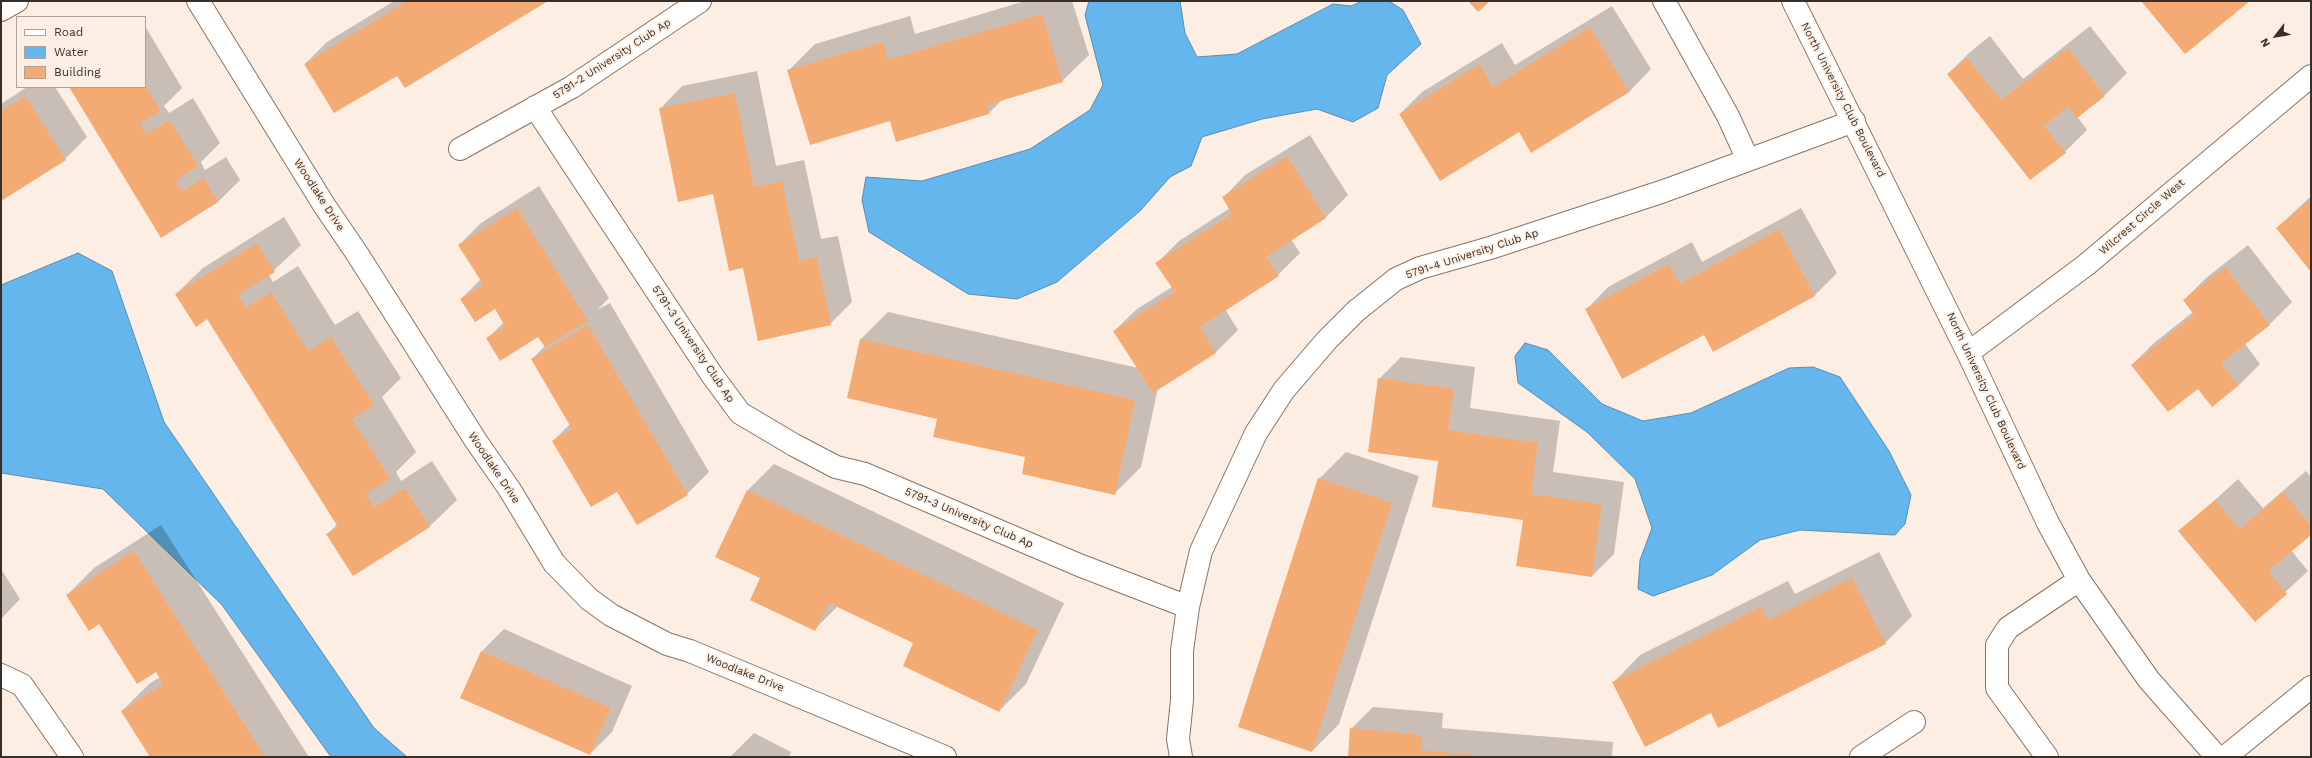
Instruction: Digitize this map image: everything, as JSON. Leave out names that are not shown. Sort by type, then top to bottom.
[{"type":"street","points":[[1,10],[17,1]]},
{"type":"street","name":"Woodlake Drive","points":[[198,1],[324,205],[356,252],[476,441],[510,490],[554,563],[589,599],[611,615],[667,644],[690,650],[945,757]]},
{"type":"street","name":"5791-2 University Club Ap","points":[[460,149],[572,87],[700,1]]},
{"type":"street","points":[[1664,1],[1728,116],[1748,160]]},
{"type":"street","name":"North University Club Boulevard","points":[[1793,1],[1854,121],[1968,353],[2048,523],[2079,580],[2149,680],[2217,757]]},
{"type":"street","name":"Wilcrest Circle West","points":[[1968,353],[2086,265],[2311,76]]},
{"type":"street","name":"5791-3 University Club Ap","points":[[535,107],[712,375],[740,413],[794,445],[836,467],[865,474],[1079,565],[1188,607]]},
{"type":"street","name":"5791-4 University Club Ap","points":[[1181,757],[1178,739],[1182,700],[1182,651],[1188,607],[1201,551],[1256,433],[1284,390],[1326,340],[1356,311],[1390,283],[1420,268],[1490,248],[1649,196],[1854,121]]},
{"type":"street","points":[[2047,757],[1996,688],[1997,645],[2008,628],[2079,580]]},
{"type":"street","points":[[1,676],[22,685],[72,757]]},
{"type":"street","points":[[2225,757],[2311,687]]},
{"type":"street","points":[[1861,757],[1914,722]]},
{"type":"water","points":[[1089,1],[1180,1],[1185,33],[1197,57],[1237,54],[1333,4],[1351,6],[1362,1],[1389,1],[1403,10],[1421,44],[1387,75],[1378,108],[1353,122],[1317,109],[1262,119],[1202,137],[1191,166],[1170,177],[1141,210],[1057,282],[1017,299],[968,294],[869,232],[862,200],[866,177],[922,181],[1030,149],[1090,110],[1103,85],[1085,15]]},
{"type":"water","points":[[78,253],[112,271],[164,422],[374,728],[407,757],[331,757],[222,605],[103,489],[1,473],[1,285]]},
{"type":"water","points":[[1525,343],[1548,350],[1602,404],[1643,421],[1691,413],[1789,368],[1813,367],[1840,377],[1889,451],[1911,495],[1905,524],[1895,535],[1800,530],[1760,540],[1712,575],[1653,596],[1638,589],[1640,560],[1652,528],[1635,479],[1587,432],[1518,383],[1515,356]]},
{"type":"building","points":[[407,1],[548,1],[405,88],[397,76],[334,113],[304,64]]},
{"type":"building","points":[[1468,1],[1490,1],[1478,12]]},
{"type":"building","points":[[2141,1],[2250,1],[2185,54]]},
{"type":"building","points":[[1042,14],[1063,82],[987,105],[989,114],[896,142],[890,121],[810,145],[787,70],[883,42],[888,60]]},
{"type":"building","points":[[1590,27],[1629,92],[1531,153],[1519,132],[1440,181],[1399,114],[1480,64],[1493,87]]},
{"type":"building","points":[[2068,48],[2105,96],[2077,118],[2068,107],[2044,126],[2066,153],[2030,180],[1947,74],[1967,58],[2001,100]]},
{"type":"building","points":[[146,87],[161,111],[140,123],[146,134],[170,120],[198,166],[176,180],[182,191],[204,178],[218,202],[161,238],[70,88],[146,88]]},
{"type":"building","points":[[735,93],[754,187],[782,181],[799,261],[817,257],[831,325],[758,341],[743,268],[729,271],[713,194],[678,202],[659,108]]},
{"type":"building","points":[[25,96],[66,160],[1,201],[1,111]]},
{"type":"building","points":[[1287,156],[1326,218],[1266,257],[1279,276],[1200,327],[1216,353],[1153,393],[1113,331],[1175,292],[1155,263],[1232,214],[1222,197]]},
{"type":"building","points":[[2311,199],[2311,272],[2276,228]]},
{"type":"building","points":[[517,208],[588,321],[545,347],[538,337],[500,361],[486,338],[505,326],[495,309],[475,322],[460,299],[483,284],[458,245]]},
{"type":"building","points":[[1779,229],[1815,296],[1713,352],[1704,335],[1622,379],[1585,309],[1669,264],[1680,284]]},
{"type":"building","points":[[257,243],[275,272],[238,295],[246,308],[271,292],[308,351],[331,337],[374,405],[352,419],[390,479],[366,494],[374,507],[405,488],[430,527],[353,576],[326,534],[338,527],[207,319],[196,327],[175,294]]},
{"type":"building","points":[[2225,267],[2270,325],[2221,363],[2238,386],[2212,407],[2198,389],[2168,412],[2131,365],[2194,315],[2183,300]]},
{"type":"building","points":[[588,325],[688,495],[637,525],[617,492],[591,507],[552,441],[572,429],[531,359]]},
{"type":"building","points":[[860,339],[1135,400],[1115,495],[1022,474],[1025,457],[933,437],[937,419],[847,398]]},
{"type":"building","points":[[1378,378],[1454,389],[1448,430],[1538,443],[1531,494],[1602,504],[1592,577],[1516,566],[1523,520],[1432,507],[1438,461],[1368,452]]},
{"type":"building","points":[[1318,478],[1392,503],[1312,752],[1238,727]]},
{"type":"building","points":[[747,490],[1038,630],[999,712],[903,666],[913,643],[829,603],[815,631],[750,600],[760,578],[715,557]]},
{"type":"building","points":[[2283,492],[2311,526],[2311,535],[2268,571],[2287,594],[2255,622],[2178,531],[2215,500],[2240,529]]},
{"type":"building","points":[[134,551],[265,757],[150,757],[121,711],[163,684],[156,672],[137,684],[99,624],[89,631],[66,595]]},
{"type":"building","points":[[1852,578],[1886,644],[1718,728],[1711,713],[1645,747],[1612,682],[1761,607],[1768,620]]},
{"type":"building","points":[[481,651],[611,708],[590,755],[460,698]]},
{"type":"building","points":[[1350,728],[1422,735],[1420,750],[1495,757],[1348,757]]}]
